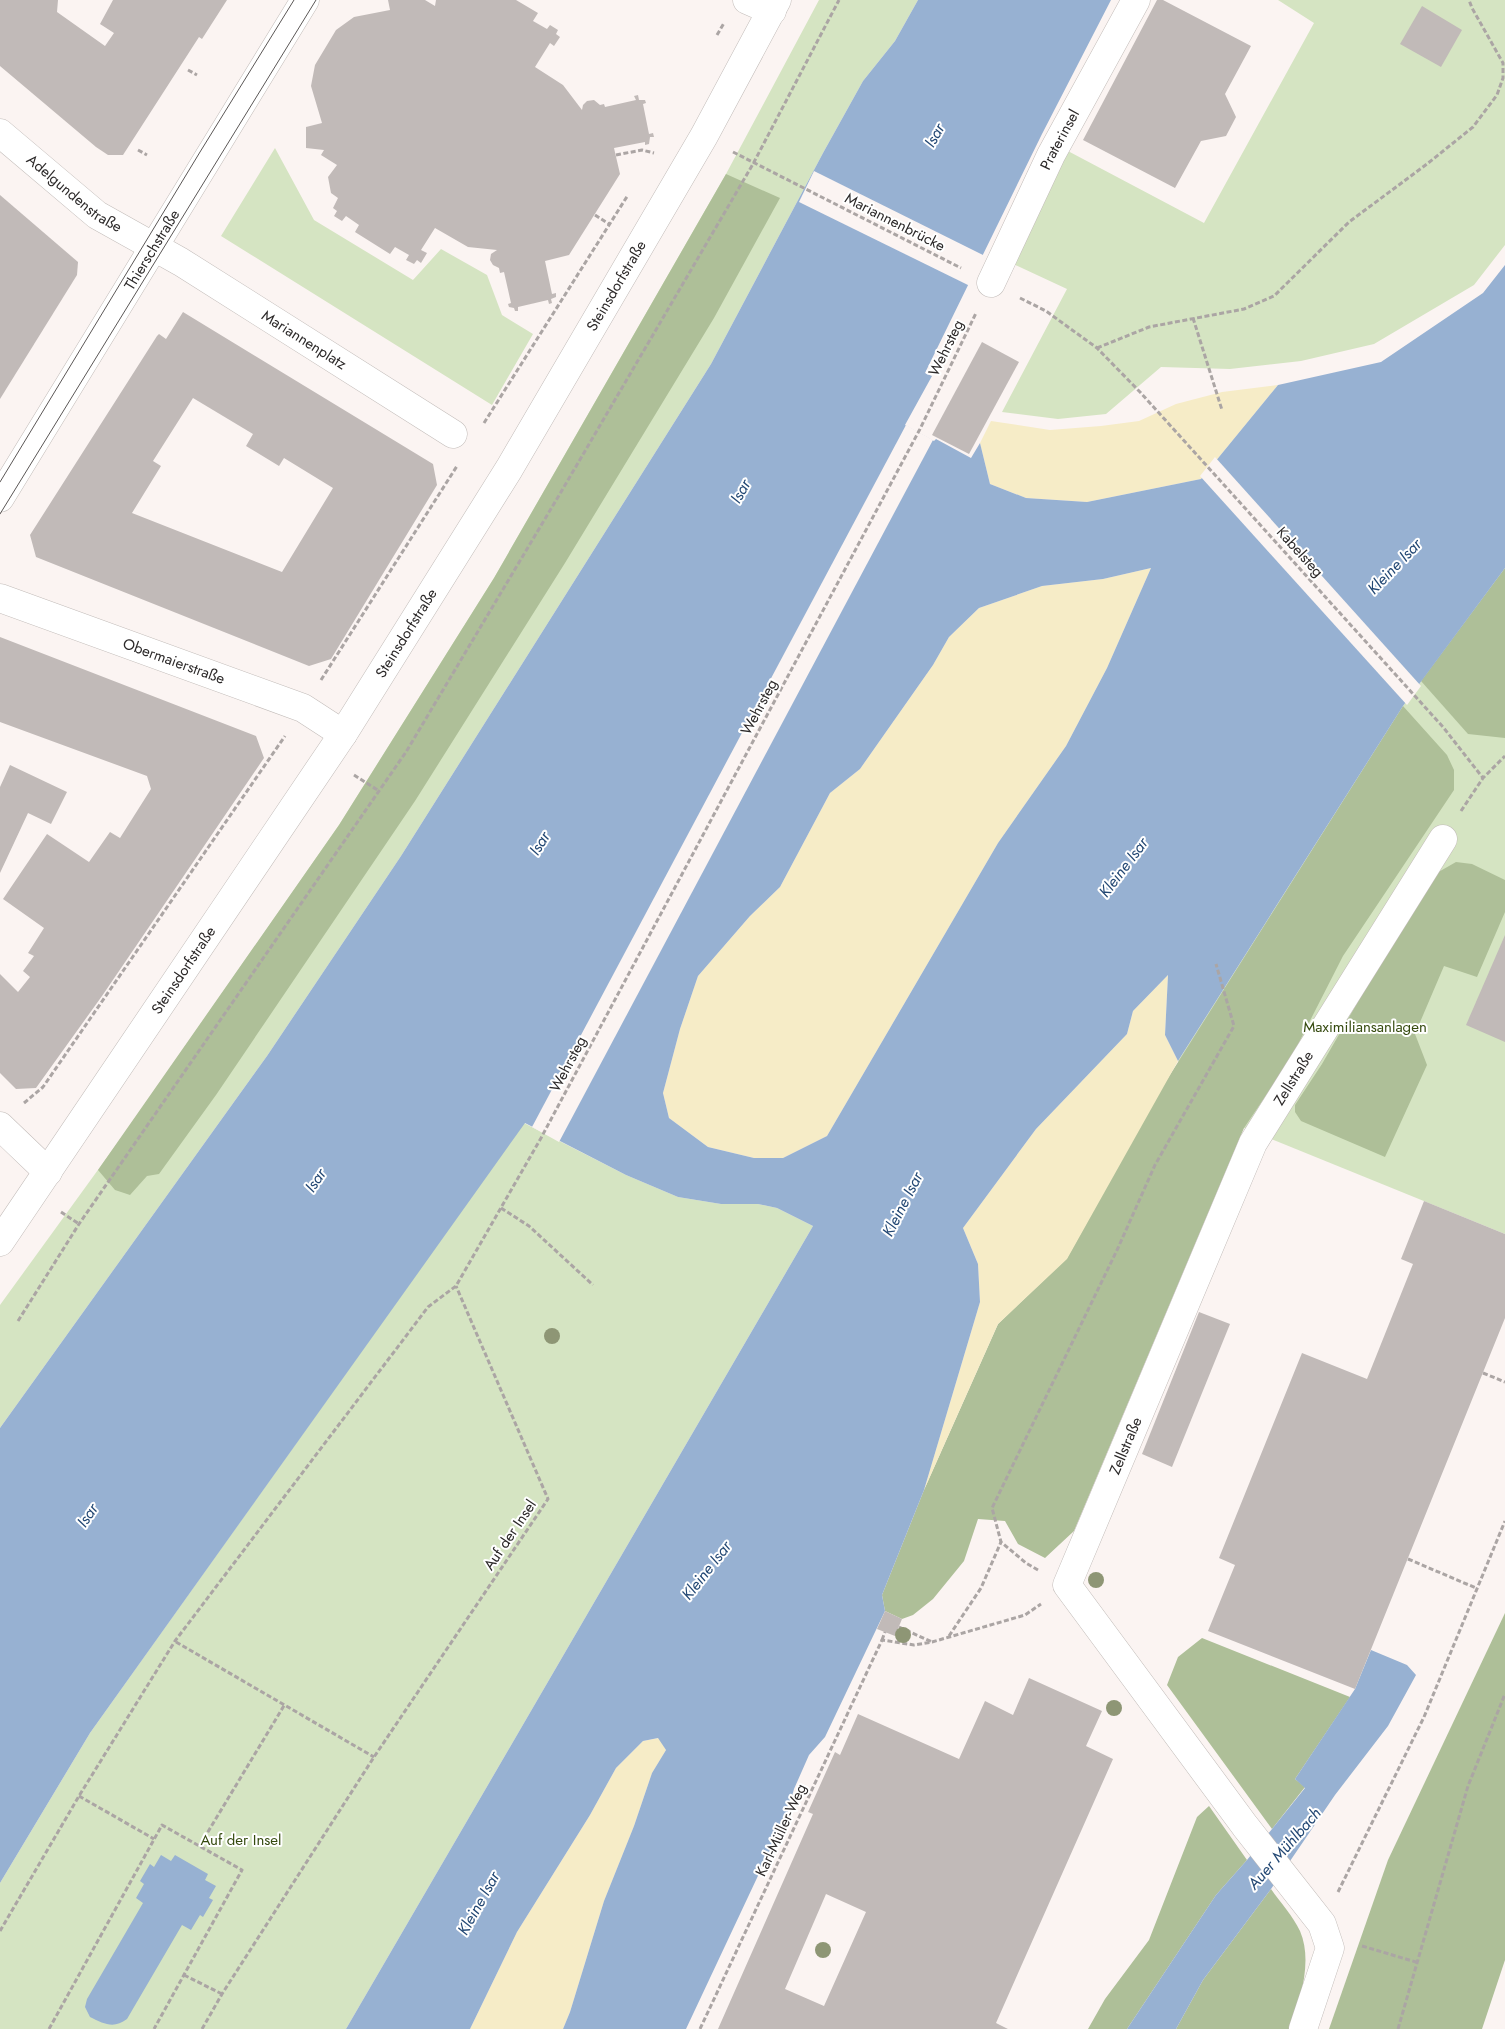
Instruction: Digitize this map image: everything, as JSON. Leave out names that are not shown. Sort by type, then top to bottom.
[{"type":"street","name":"Thierschstraße","points":[[0,498],[305,0]]},
{"type":"street","points":[[746,0],[775,6]]},
{"type":"street","name":"Praterinsel","points":[[986,280],[1136,0]]},
{"type":"street","name":"Steinsdorfstraße","points":[[0,1242],[342,734],[509,469],[704,136],[775,6]]},
{"type":"street","name":"Adelgundenstraße","points":[[0,133],[97,216],[154,247]]},
{"type":"street","name":"Mariannenplatz","points":[[154,247],[453,434]]},
{"type":"street","name":"Obermaierstraße","points":[[0,598],[303,708],[342,734]]},
{"type":"street","name":"Zellstraße","points":[[1066,1585],[1253,1143],[1443,839]]},
{"type":"street","points":[[9,1117],[48,1172]]},
{"type":"street","points":[[1066,1585],[1245,1826],[1322,1924],[1330,1948],[1303,2029]]},
{"type":"path","points":[[18,1321],[79,1224],[406,752],[562,492],[753,164],[839,0]]},
{"type":"path","points":[[1097,348],[1149,327],[1244,309],[1274,296],[1349,222],[1427,164],[1473,126],[1497,95],[1503,78],[1503,63],[1469,0]]},
{"type":"path","points":[[714,40],[724,23]]},
{"type":"path","points":[[188,70],[196,75]]},
{"type":"path","points":[[649,161],[659,145]]},
{"type":"path","points":[[138,150],[147,155]]},
{"type":"path","points":[[616,155],[642,150],[654,153]]},
{"type":"path","name":"Mariannenbrücke","points":[[753,164],[1046,311],[1097,348]]},
{"type":"path","points":[[481,429],[629,193]]},
{"type":"path","points":[[595,215],[609,224]]},
{"type":"path","name":"Wehrsteg","points":[[501,1208],[541,1138],[920,429],[986,280]]},
{"type":"path","points":[[1193,318],[1222,410]]},
{"type":"path","name":"Kabelsteg","points":[[1097,348],[1140,392],[1443,727],[1483,778]]},
{"type":"path","points":[[9,1117],[43,1086],[303,708],[460,462]]},
{"type":"path","points":[[1443,839],[1483,778],[1505,756]]},
{"type":"path","points":[[882,1640],[914,1645],[932,1642],[1025,1615],[1066,1585],[1026,1564],[1001,1542],[992,1508],[1118,1248],[1155,1165],[1234,1026],[1216,964]]},
{"type":"path","points":[[0,1931],[79,1796],[175,1641],[428,1307],[456,1286],[501,1208],[529,1226],[593,1285]]},
{"type":"path","name":"Auf der Insel","points":[[202,2029],[222,1994],[374,1757],[548,1499],[456,1286]]},
{"type":"path","points":[[1483,1373],[1505,1382]]},
{"type":"path","points":[[1322,1924],[1424,1717],[1505,1521]]},
{"type":"path","points":[[949,1636],[981,1588],[1001,1542]]},
{"type":"path","points":[[1408,1559],[1476,1588]]},
{"type":"path","points":[[899,1627],[932,1642]]},
{"type":"path","name":"Karl-Müller-Weg","points":[[700,2029],[885,1632]]},
{"type":"path","points":[[175,1641],[374,1757]]},
{"type":"path","points":[[1398,2029],[1468,1786],[1505,1694]]},
{"type":"path","points":[[200,1846],[284,1704]]},
{"type":"path","points":[[79,1796],[154,1839]]},
{"type":"path","points":[[49,2029],[162,1825],[242,1870],[154,2029]]},
{"type":"path","points":[[1361,1946],[1416,1962]]},
{"type":"path","points":[[184,1974],[222,1994]]},
{"type":"green space","points":[[819,0],[918,0],[895,41],[863,81],[711,364],[401,856],[267,1056],[0,1428],[0,1305],[124,1134],[339,825],[494,578],[726,174]]},
{"type":"green space","points":[[1278,0],[1505,0],[1505,245],[1474,285],[1374,344],[1301,361],[1230,369],[1161,367],[1106,414],[1058,419],[1002,412],[1067,289],[994,255],[1049,141],[1204,223],[1314,23]]},
{"type":"green space","points":[[275,148],[314,220],[413,280],[441,249],[487,275],[502,315],[533,334],[492,405],[221,236]]},
{"type":"green space","points":[[726,174],[780,198],[714,318],[565,563],[415,801],[216,1095],[159,1174],[147,1176],[130,1195],[115,1190],[98,1170],[339,825],[494,578]]},
{"type":"green space","name":"Maximiliansanlagen","points":[[1505,568],[1505,1234],[1244,1128],[1178,1061],[1403,706]]},
{"type":"green space","points":[[1505,568],[1505,738],[1468,734],[1421,681]]},
{"type":"green space","points":[[1403,706],[1447,755],[1454,770],[1454,790],[1343,956],[1290,1060],[1244,1128],[1074,1531],[1045,1558],[1018,1544],[1005,1521],[978,1519],[964,1561],[933,1599],[913,1615],[902,1619],[885,1611],[882,1595],[924,1490],[998,1324],[1067,1258],[1161,1089]]},
{"type":"green space","points":[[1456,862],[1472,864],[1505,880],[1505,912],[1477,977],[1444,966],[1415,1034],[1427,1065],[1385,1157],[1301,1121],[1295,1112],[1295,1105],[1322,1064],[1412,908],[1435,874]]},
{"type":"green space","name":"Auf der Insel","points":[[524,1123],[626,1175],[678,1197],[721,1204],[758,1204],[777,1208],[813,1226],[346,2029],[0,2029],[0,1883],[90,1733]]},
{"type":"green space","points":[[1505,1613],[1505,1960],[1482,2029],[1329,2029],[1388,1860]]},
{"type":"green space","points":[[1202,1638],[1350,1697],[1295,1779],[1305,1787],[1272,1829],[1167,1685],[1178,1657]]},
{"type":"green space","points":[[1209,1806],[1247,1860],[1216,1895],[1127,2029],[1088,2029],[1105,1999],[1149,1940],[1197,1817]]},
{"type":"green space","points":[[1271,1889],[1294,1920],[1304,1943],[1304,1980],[1291,2029],[1176,2029],[1203,1980]]},
{"type":"sand","points":[[1278,385],[1201,479],[1087,502],[1026,498],[990,484],[980,443],[991,421],[1050,430],[1101,426],[1139,421],[1176,404],[1222,392]]},
{"type":"sand","points":[[1151,568],[1107,668],[1066,746],[998,843],[827,1136],[783,1158],[754,1158],[708,1147],[669,1118],[663,1093],[680,1029],[698,976],[750,916],[780,887],[830,793],[860,769],[933,665],[949,637],[979,608],[1042,586],[1103,579]]},
{"type":"sand","points":[[1168,975],[1165,1035],[1178,1061],[1067,1259],[998,1324],[924,1490],[980,1302],[978,1264],[963,1228],[1036,1129],[1127,1034],[1133,1011]]},
{"type":"sand","points":[[659,1738],[666,1750],[652,1773],[634,1826],[604,1901],[563,2029],[470,2029],[517,1932],[590,1815],[616,1768],[643,1741]]},
{"type":"water","points":[[918,0],[1111,0],[1042,134],[925,373],[932,376],[905,425],[971,458],[980,443],[990,484],[1026,498],[1087,502],[1201,479],[1278,385],[1381,362],[1483,293],[1505,265],[1505,568],[1403,706],[1178,1061],[1165,1035],[1168,975],[1133,1011],[1127,1034],[1036,1129],[963,1228],[978,1264],[980,1302],[924,1490],[882,1595],[885,1611],[825,1737],[809,1755],[794,1789],[787,1814],[686,2029],[563,2029],[604,1901],[634,1826],[652,1773],[666,1750],[658,1738],[643,1741],[616,1768],[590,1815],[517,1932],[470,2029],[346,2029],[813,1226],[777,1208],[758,1204],[721,1204],[678,1197],[626,1175],[525,1123],[90,1733],[0,1883],[0,1428],[267,1056],[401,856],[711,364],[863,81],[895,41]],"holes":[[[1151,568],[1107,668],[1066,746],[998,843],[827,1136],[783,1158],[754,1158],[708,1147],[669,1118],[663,1093],[680,1029],[698,976],[750,916],[780,887],[830,793],[860,769],[933,665],[949,637],[979,608],[1042,586],[1103,579]]]},
{"type":"water","name":"Auer Mühlbach","points":[[1371,1650],[1407,1665],[1416,1675],[1388,1726],[1335,1795],[1271,1889],[1203,1980],[1176,2029],[1127,2029],[1216,1895],[1305,1788],[1295,1779],[1355,1689]]},
{"type":"water","points":[[161,1855],[171,1861],[175,1855],[208,1874],[205,1880],[216,1886],[209,1898],[213,1900],[203,1917],[200,1915],[191,1930],[182,1925],[127,2019],[113,2025],[104,2023],[90,2017],[85,2007],[87,1999],[143,1903],[136,1898],[144,1884],[140,1881],[150,1864],[154,1867]]},
{"type":"pier","points":[[814,171],[985,256],[970,286],[799,202]]},
{"type":"pier","points":[[906,425],[933,440],[559,1142],[532,1127]]},
{"type":"pier","points":[[1215,457],[1421,686],[1407,705],[1200,476]]},
{"type":"building","points":[[0,0],[58,0],[57,12],[105,46],[114,33],[100,24],[113,0],[227,0],[202,39],[199,37],[123,155],[108,155],[0,66]]},
{"type":"building","points":[[388,0],[425,0],[435,6],[436,0],[516,0],[538,13],[533,21],[547,29],[550,25],[558,30],[556,34],[560,37],[554,46],[550,43],[535,67],[563,85],[582,110],[583,105],[587,101],[594,100],[600,105],[604,104],[605,107],[636,100],[634,96],[638,95],[639,100],[645,100],[646,103],[643,104],[649,134],[653,133],[654,137],[650,137],[649,144],[645,145],[645,142],[614,148],[620,174],[569,255],[545,261],[552,294],[556,293],[556,297],[551,299],[552,303],[549,304],[548,300],[518,307],[518,311],[509,307],[508,304],[511,303],[504,272],[500,273],[499,268],[493,265],[490,260],[491,254],[497,250],[468,247],[435,228],[421,250],[427,253],[421,263],[417,260],[414,264],[406,260],[409,255],[395,247],[390,254],[355,232],[359,225],[346,216],[342,221],[334,216],[337,211],[333,208],[338,198],[331,193],[328,177],[337,165],[321,155],[324,150],[306,148],[306,127],[322,123],[311,86],[315,65],[336,30],[354,17],[390,10]]},
{"type":"building","points":[[1157,0],[1163,0],[1251,46],[1225,94],[1236,117],[1226,136],[1201,141],[1175,188],[1083,140]]},
{"type":"building","points":[[1422,6],[1462,30],[1441,67],[1400,44]]},
{"type":"building","points":[[0,195],[78,262],[77,275],[0,399]]},
{"type":"building","points":[[183,312],[433,464],[437,485],[331,659],[309,666],[36,557],[30,535],[157,336],[159,334],[166,339]],"holes":[[[193,398],[253,434],[246,446],[279,466],[284,458],[333,488],[282,572],[132,513],[161,466],[153,461]]]},
{"type":"building","points":[[982,342],[1019,362],[969,454],[932,435]]},
{"type":"building","points":[[0,637],[256,736],[264,758],[102,996],[36,1088],[16,1089],[0,1073],[0,974],[18,992],[30,977],[23,971],[34,956],[28,953],[44,928],[3,899],[47,834],[89,862],[110,832],[120,838],[151,789],[147,776],[0,722]]},
{"type":"building","points":[[10,765],[67,792],[51,824],[28,813],[0,873],[0,787]]},
{"type":"building","points":[[1505,935],[1505,1042],[1466,1025]]},
{"type":"building","points":[[1424,1201],[1505,1234],[1505,1318],[1355,1689],[1208,1631],[1235,1565],[1219,1558],[1302,1353],[1367,1379],[1413,1264],[1401,1259]]},
{"type":"building","points":[[1199,1312],[1230,1324],[1172,1467],[1142,1454]]},
{"type":"building","points":[[885,1611],[902,1619],[895,1636],[877,1629]]},
{"type":"building","points":[[1029,1678],[1102,1711],[1086,1746],[1113,1759],[996,2023],[1008,2029],[718,2029],[813,1814],[808,1812],[835,1752],[840,1755],[858,1714],[959,1759],[985,1701],[1013,1715]],"holes":[[[826,1894],[866,1912],[824,2006],[785,1989]]]},
{"type":"tram line","points":[[0,482],[294,0]]},
{"type":"tram line","points":[[0,514],[316,0]]},
{"type":"water label","name":"Isar","points":[[934,135]]},
{"type":"water label","name":"Isar","points":[[740,491]]},
{"type":"water label","name":"Kleine Isar","points":[[1394,566]]},
{"type":"water label","name":"Isar","points":[[539,843]]},
{"type":"water label","name":"Kleine Isar","points":[[1123,867]]},
{"type":"water label","name":"Isar","points":[[315,1180]]},
{"type":"water label","name":"Kleine Isar","points":[[902,1204]]},
{"type":"water label","name":"Isar","points":[[87,1515]]},
{"type":"water label","name":"Kleine Isar","points":[[706,1570]]},
{"type":"water label","name":"Kleine Isar","points":[[478,1903]]}]
